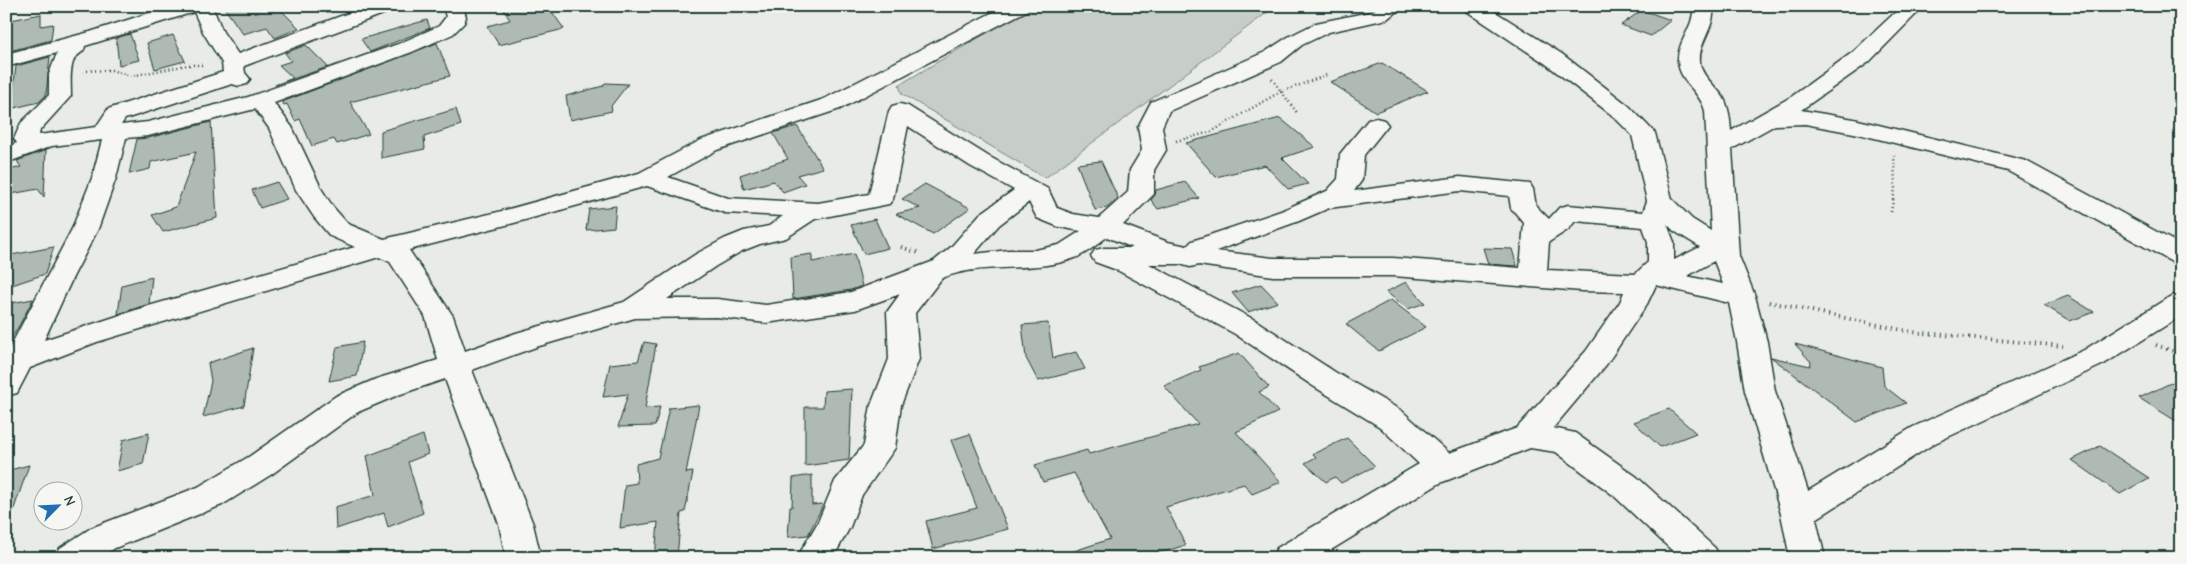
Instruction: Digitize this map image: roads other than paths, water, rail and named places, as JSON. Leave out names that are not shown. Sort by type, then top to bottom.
[{"type":"street","points":[[6,61],[192,6]]},
{"type":"street","points":[[202,6],[213,32],[246,92],[258,101],[280,127],[309,190],[323,212],[339,230],[400,256],[439,316],[455,365],[516,524],[523,557]]},
{"type":"street","points":[[10,371],[85,229],[104,178],[110,133],[116,114],[213,81],[234,69],[387,6]]},
{"type":"street","points":[[6,156],[30,146],[64,136],[110,133],[174,123],[258,101],[405,48],[446,30],[454,23],[456,17],[452,6]]},
{"type":"street","points":[[10,371],[87,335],[138,319],[383,249],[505,218],[648,178],[709,145],[832,104],[1021,6]]},
{"type":"street","points":[[1066,252],[1105,227],[1141,194],[1140,182],[1143,164],[1154,150],[1150,127],[1159,107],[1273,57],[1295,41],[1323,27],[1380,15],[1393,6]]},
{"type":"street","points":[[1295,556],[1428,474],[1528,436],[1596,358],[1633,304],[1647,279],[1660,264],[1658,221],[1643,133],[1621,112],[1554,59],[1472,6]]},
{"type":"street","points":[[1704,6],[1706,15],[1699,33],[1689,50],[1689,63],[1694,77],[1714,102],[1721,130],[1723,252],[1741,296],[1752,342],[1760,391],[1798,514],[1808,558]]},
{"type":"street","points":[[1720,146],[1799,102],[1861,58],[1914,6]]},
{"type":"street","points":[[30,146],[26,139],[29,128],[60,96],[60,74],[65,56],[75,48],[74,42]]},
{"type":"street","points":[[648,178],[725,205],[818,211],[880,199],[900,111],[887,76]]},
{"type":"street","points":[[900,111],[979,161],[1039,194],[1046,213],[1068,221],[1105,227],[1143,248],[1185,295]]},
{"type":"street","points":[[1771,118],[1805,117],[1896,136],[2017,166],[2181,256]]},
{"type":"street","points":[[1185,295],[1180,270],[1201,247],[1282,219],[1336,196],[1350,180],[1352,154],[1376,125]]},
{"type":"street","points":[[1326,200],[1354,199],[1460,184],[1521,189],[1524,208],[1536,221],[1533,277]]},
{"type":"street","points":[[814,558],[833,527],[848,490],[879,448],[886,405],[904,360],[902,312],[938,270],[960,254],[994,216],[1031,190]]},
{"type":"street","points":[[634,309],[726,249],[753,238],[777,232],[811,210]]},
{"type":"street","points":[[1534,239],[1560,223],[1568,213],[1683,225],[1723,252]]},
{"type":"street","points":[[1658,221],[1691,263],[1741,296]]},
{"type":"street","points":[[1104,256],[1143,248],[1272,267],[1393,267],[1582,282],[1647,279],[1672,273],[1691,263],[1723,252]]},
{"type":"street","points":[[72,558],[103,538],[210,496],[261,465],[347,404],[387,387],[526,340],[634,309],[717,308],[766,314],[856,301],[938,270],[1009,258],[1036,258],[1066,252],[1104,256],[1128,264],[1245,327],[1324,379],[1392,419],[1444,468]]},
{"type":"street","points":[[1647,279],[1741,296]]},
{"type":"street","points":[[1798,514],[1924,436],[2094,358],[2181,303]]},
{"type":"street","points":[[1528,436],[1564,441],[1625,486],[1703,558]]}]
